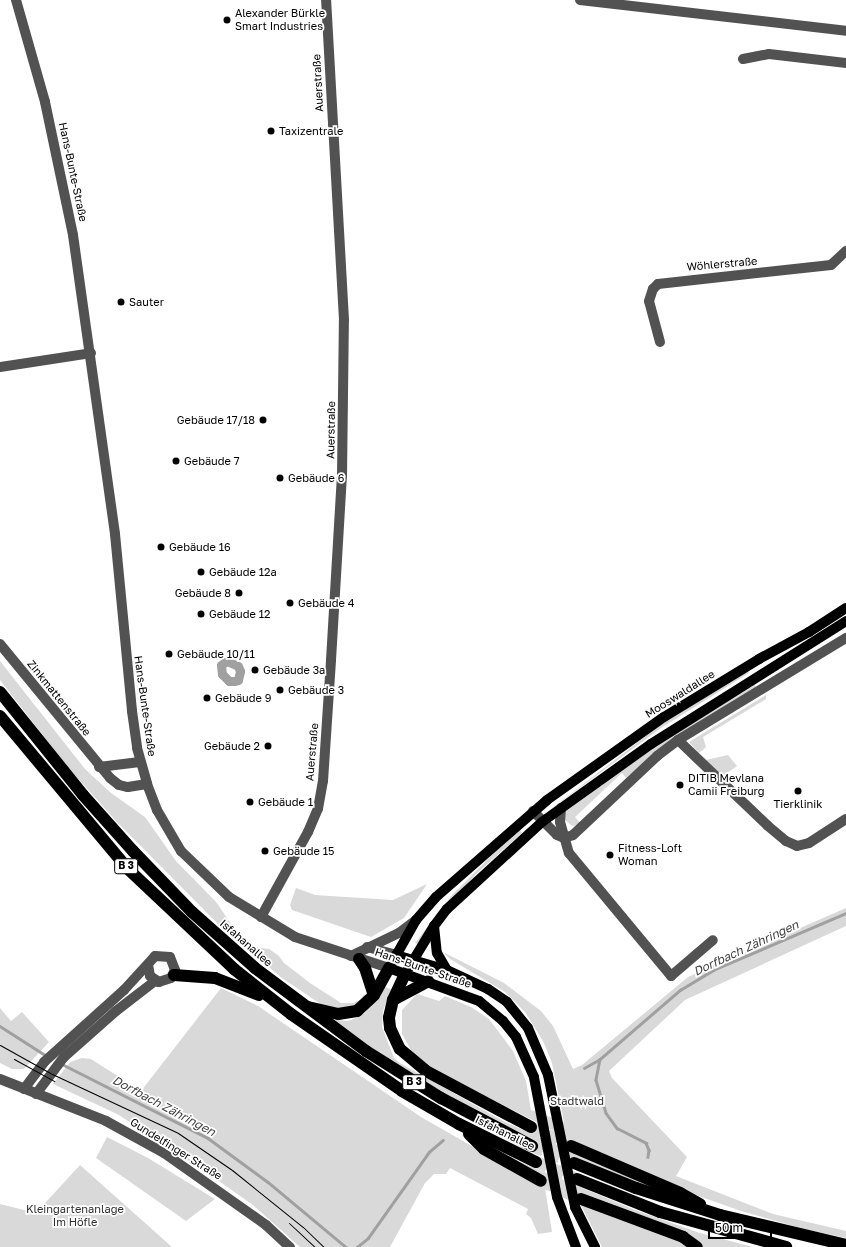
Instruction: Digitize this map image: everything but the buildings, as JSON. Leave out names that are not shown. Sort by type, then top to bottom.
[{"type":"highway","name":"Isfahanallee","points":[[0,692],[83,795],[162,882],[224,942],[303,1006],[366,1051],[434,1094],[532,1146]]},
{"type":"highway","name":"Isfahanallee","points":[[0,716],[128,869],[202,941],[270,999],[346,1054],[459,1124],[536,1162]]},
{"type":"highway","points":[[355,957],[366,968],[374,995]]},
{"type":"highway","points":[[303,1006],[330,1013],[351,1013],[363,1007],[374,995],[389,968]]},
{"type":"highway","points":[[404,974],[394,1000],[390,1028],[397,1044],[407,1056],[426,1071],[532,1127]]},
{"type":"highway","points":[[174,975],[215,978],[270,999]]},
{"type":"highway","points":[[394,1000],[428,981]]},
{"type":"highway","points":[[459,1124],[484,1148],[541,1181]]},
{"type":"highway","points":[[571,1146],[680,1193],[720,1215]]},
{"type":"highway","points":[[574,1163],[636,1188],[720,1215],[846,1245]]},
{"type":"highway","points":[[577,1180],[660,1212],[786,1247]]},
{"type":"highway","points":[[581,1199],[683,1237],[698,1247]]},
{"type":"main road","name":"Mooswaldallee","points":[[389,968],[416,920],[458,876],[533,811],[658,722],[754,662],[816,628],[846,608]]},
{"type":"main road","points":[[404,974],[434,926],[457,899],[542,822],[671,731],[846,621]]},
{"type":"main road","points":[[434,926],[436,953],[447,970]]},
{"type":"main road","name":"Hans-Bunte-Straße","points":[[396,955],[447,970],[488,989],[518,1014],[540,1052],[556,1113],[567,1178],[582,1224],[595,1247]]},
{"type":"main road","name":"Hans-Bunte-Straße","points":[[389,968],[428,981],[479,1001],[503,1021],[529,1061],[542,1110],[553,1177],[568,1227],[576,1247]]},
{"type":"street","name":"Hans-Bunte-Straße","points":[[16,0],[38,72],[63,181],[91,353],[115,534],[132,711],[140,762],[157,810],[181,851],[229,897],[261,917],[277,924],[295,937],[389,968]]},
{"type":"street","name":"Auerstraße","points":[[261,917],[308,832],[318,809],[329,690],[342,476],[344,320],[326,0]]},
{"type":"street","points":[[580,0],[846,31]]},
{"type":"street","points":[[743,59],[770,54],[846,63]]},
{"type":"street","name":"Wöhlerstraße","points":[[660,342],[649,300],[652,289],[658,284],[831,265],[846,251]]},
{"type":"street","points":[[0,367],[91,353]]},
{"type":"street","points":[[564,838],[573,835],[657,756],[678,740],[846,638]]},
{"type":"street","name":"Zinkmattenstraße","points":[[0,644],[99,767],[119,785],[128,787],[147,784]]},
{"type":"street","points":[[678,740],[768,826],[797,846],[809,842],[846,819]]},
{"type":"street","points":[[99,767],[140,762]]},
{"type":"street","points":[[560,808],[564,838],[569,853],[671,976],[713,940]]},
{"type":"street","points":[[533,811],[542,822],[564,838]]},
{"type":"street","name":"Hans-Bunte-Straße","points":[[355,957],[367,947],[399,933],[416,920]]},
{"type":"street","name":"Hans-Bunte-Straße","points":[[367,947],[396,955]]},
{"type":"street","points":[[36,1094],[54,1068],[59,1055],[148,965],[155,956],[165,954],[175,965],[174,975],[164,982],[155,981],[150,976],[148,965]]},
{"type":"street","points":[[24,1089],[44,1062],[59,1055],[155,981]]},
{"type":"street","name":"Gundelfinger Straße","points":[[0,1079],[106,1121],[164,1153],[260,1220],[290,1247]]},
{"type":"green space","points":[[0,661],[85,769],[111,793],[145,817],[176,861],[217,903],[242,941],[255,947],[269,949],[279,956],[284,963],[310,983],[341,1003],[353,1003],[360,1000],[364,994],[365,1000],[360,1004],[341,1010],[322,1005],[282,978],[220,926],[115,820],[67,766],[0,680]]},
{"type":"green space","points":[[747,671],[749,673],[661,728],[547,812],[659,726]]},
{"type":"green space","points":[[755,685],[756,687],[671,739],[626,778],[622,773],[575,817],[581,824],[572,826],[565,820],[565,812],[654,747]]},
{"type":"green space","points":[[766,695],[766,699],[703,737],[706,747],[699,753],[689,742]]},
{"type":"green space","points":[[728,755],[737,766],[723,776],[706,760]]},
{"type":"green space","points":[[519,828],[522,833],[475,875],[418,944],[415,943],[452,895]]},
{"type":"green space","points":[[427,884],[404,918],[371,937],[292,910],[290,905],[296,888],[315,895],[393,900]]},
{"type":"green space","name":"Stadtwald","points":[[846,908],[846,926],[685,1000],[609,1071],[612,1078],[687,1157],[676,1176],[773,1214],[846,1231],[846,1238],[804,1229],[741,1211],[679,1189],[608,1159],[433,1069],[413,1054],[402,1034],[402,1010],[417,994],[439,1001],[445,996],[471,1007],[489,1019],[513,1051],[526,1081],[531,1110],[564,1122],[552,1063],[543,1041],[525,1012],[505,992],[450,959],[443,952],[504,983],[541,1011],[553,1026],[573,1069],[582,1065],[688,977]]},
{"type":"green space","points":[[385,987],[391,989],[383,1011],[382,1027],[394,1058],[400,1063],[505,1122],[655,1189],[573,1158],[504,1126],[433,1088],[327,1019],[348,1021],[356,1018],[365,1013]]},
{"type":"green space","points":[[221,988],[258,1006],[421,1117],[544,1187],[543,1178],[504,1155],[635,1210],[700,1233],[753,1247],[602,1247],[582,1207],[545,1188],[552,1232],[538,1234],[531,1218],[526,1214],[528,1209],[450,1168],[446,1174],[434,1174],[425,1183],[390,1247],[300,1247],[253,1205],[216,1179],[119,1115],[53,1084],[70,1062],[82,1058],[91,1059],[141,1091]]},
{"type":"green space","points":[[0,1008],[11,1021],[22,1012],[49,1042],[24,1069],[12,1069],[0,1063]]},
{"type":"green space","points":[[107,1137],[148,1158],[215,1199],[186,1221],[96,1158]]},
{"type":"green space","name":"Kleingartenanlage Im Höfle","points":[[80,1165],[172,1247],[0,1247],[0,1204],[36,1213]]},
{"type":"waterway","points":[[225,662],[221,665],[222,674],[229,681],[238,680],[240,671],[238,666],[229,662]]},
{"type":"waterway","name":"Dorfbach Zähringen","points":[[584,1068],[600,1059],[680,990],[713,970],[846,913]]},
{"type":"waterway","name":"Dorfbach Zähringen","points":[[0,1026],[47,1056]]},
{"type":"waterway","points":[[600,1059],[596,1080],[606,1113],[617,1128],[646,1143],[649,1150],[648,1157]]},
{"type":"waterway","name":"Dorfbach Zähringen","points":[[62,1064],[208,1138],[268,1182],[346,1247]]},
{"type":"waterway","name":"Dorfbach Zähringen","points":[[357,1247],[368,1238],[429,1152],[443,1140]]},
{"type":"tunnel","points":[[531,1127],[570,1146]]},
{"type":"tunnel","points":[[532,1146],[574,1163]]},
{"type":"tunnel","points":[[536,1162],[577,1179]]},
{"type":"tunnel","points":[[541,1181],[581,1199]]},
{"type":"tram line","points":[[0,1045],[50,1073],[178,1133],[232,1170],[303,1227],[324,1247]]},
{"type":"tram line","points":[[14,1059],[54,1081]]},
{"type":"tram line","points":[[289,1223],[315,1247]]},
{"type":"place","name":"Alexander Bürkle Smart Industries","points":[[227,20]]},
{"type":"place","name":"Taxizentrale","points":[[271,131]]},
{"type":"place","name":"Sauter","points":[[121,302]]},
{"type":"place","name":"Gebäude 17/18","points":[[263,420]]},
{"type":"place","name":"Gebäude 7","points":[[176,461]]},
{"type":"place","name":"Gebäude 6","points":[[280,478]]},
{"type":"place","name":"Gebäude 16","points":[[161,547]]},
{"type":"place","name":"Gebäude 12a","points":[[201,572]]},
{"type":"place","name":"Gebäude 8","points":[[239,593]]},
{"type":"place","name":"Gebäude 4","points":[[290,603]]},
{"type":"place","name":"Gebäude 12","points":[[201,614]]},
{"type":"place","name":"Gebäude 10/11","points":[[169,654]]},
{"type":"place","name":"Gebäude 3a","points":[[255,670]]},
{"type":"place","name":"Gebäude 3","points":[[280,690]]},
{"type":"place","name":"Gebäude 9","points":[[207,698]]},
{"type":"place","name":"Gebäude 2","points":[[268,746]]},
{"type":"place","name":"DITIB Mevlana Camii Freiburg","points":[[680,785]]},
{"type":"place","name":"Tierklinik","points":[[798,791]]},
{"type":"place","name":"Gebäude 1","points":[[250,802]]},
{"type":"place","name":"Gebäude 15","points":[[265,851]]},
{"type":"place","name":"Fitness-Loft Woman","points":[[610,855]]}]
